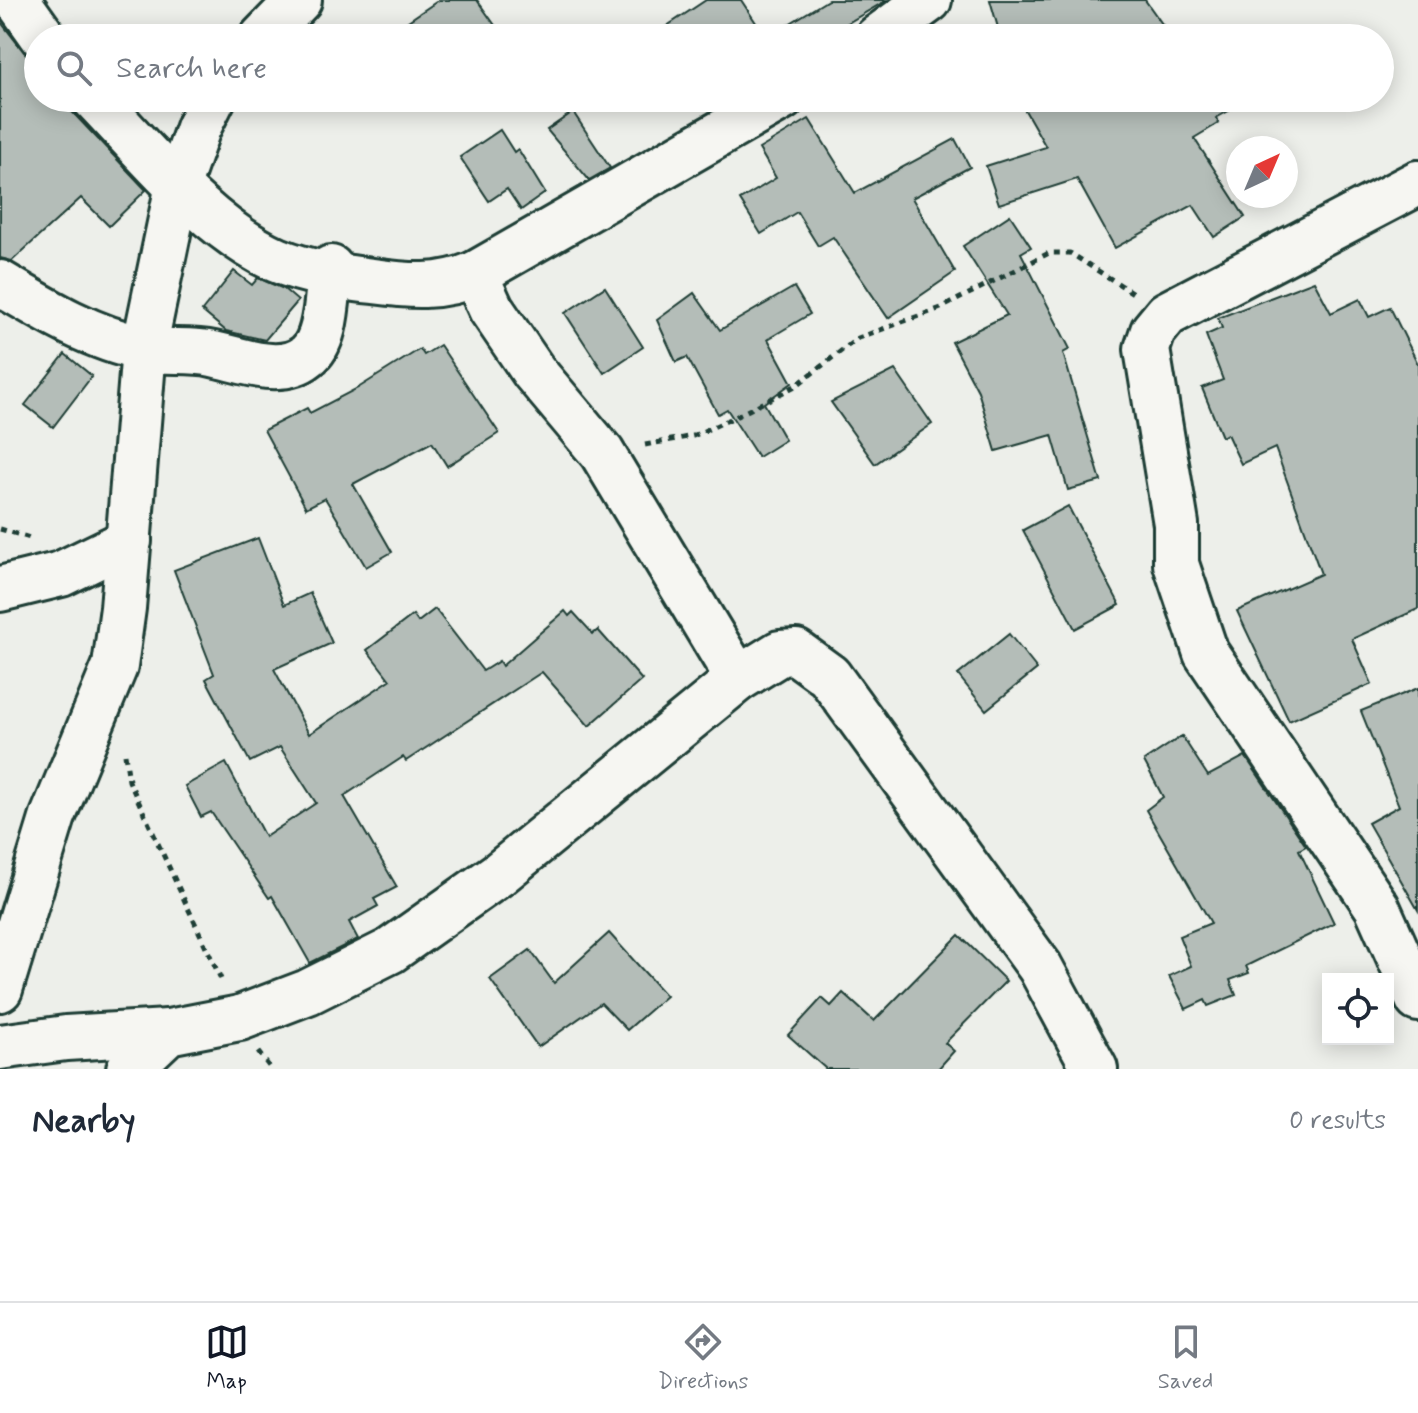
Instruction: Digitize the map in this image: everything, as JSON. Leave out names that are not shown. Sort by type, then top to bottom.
[{"type":"street","points":[[17,0],[34,24]]},
{"type":"street","points":[[276,24],[299,0]]},
{"type":"street","points":[[896,24],[929,0]]},
{"type":"street","points":[[108,112],[178,185],[225,227],[275,259],[330,272],[432,286],[475,274],[758,112]]},
{"type":"street","points":[[0,989],[53,816],[115,666],[129,541],[144,349],[178,185],[206,112]]},
{"type":"street","points":[[1418,183],[1167,314],[1153,331],[1147,349],[1176,524],[1176,564],[1206,653],[1377,907],[1418,999]]},
{"type":"street","points":[[0,283],[66,322],[144,349],[208,353],[259,365],[289,365],[308,356],[318,344],[330,272]]},
{"type":"street","points":[[475,274],[491,309],[534,372],[602,453],[738,679]]},
{"type":"street","points":[[0,589],[61,574],[129,541]]},
{"type":"street","points":[[0,1047],[66,1038],[168,1032],[240,1018],[308,992],[390,951],[454,909],[738,679],[780,653],[796,652],[829,676],[1040,967],[1095,1069]]},
{"type":"street","points":[[129,1069],[168,1032]]},
{"type":"path","points":[[602,453],[693,436],[797,385],[858,338],[941,308],[1049,253],[1070,253],[1167,314]]},
{"type":"path","points":[[124,748],[129,781],[240,1018]]},
{"type":"building","points":[[439,0],[477,0],[494,24],[404,24]]},
{"type":"building","points":[[706,0],[741,0],[757,24],[670,24]]},
{"type":"building","points":[[828,0],[887,0],[846,24],[789,24]]},
{"type":"building","points":[[990,0],[1145,0],[1162,24],[997,24]]},
{"type":"building","points":[[0,21],[24,52],[24,112],[72,112],[146,190],[109,226],[81,198],[12,261],[0,258]]},
{"type":"building","points":[[573,112],[610,168],[589,180],[547,130]]},
{"type":"building","points":[[1026,112],[1227,112],[1216,118],[1219,123],[1194,138],[1226,188],[1226,208],[1239,208],[1245,217],[1214,237],[1193,205],[1115,248],[1077,179],[999,204],[986,166],[1046,147]]},
{"type":"building","points":[[809,119],[855,193],[955,139],[970,167],[912,198],[955,272],[888,318],[833,237],[818,246],[797,212],[761,234],[740,200],[776,178],[759,149]]},
{"type":"building","points":[[500,130],[514,152],[518,149],[545,193],[521,210],[507,189],[489,201],[460,157]]},
{"type":"building","points":[[1010,215],[1031,247],[1021,253],[1070,349],[1063,353],[1101,481],[1068,490],[1052,435],[996,451],[978,391],[952,342],[1007,315],[963,246]]},
{"type":"building","points":[[234,271],[252,285],[258,278],[284,289],[298,301],[265,340],[226,331],[202,311]]},
{"type":"building","points":[[1314,281],[1331,313],[1360,299],[1369,317],[1390,307],[1418,364],[1418,609],[1352,639],[1372,684],[1289,721],[1237,611],[1321,574],[1275,448],[1241,464],[1227,434],[1222,437],[1202,388],[1223,380],[1206,335],[1222,328],[1218,318]]},
{"type":"building","points":[[605,287],[643,347],[604,373],[565,313]]},
{"type":"building","points":[[794,287],[810,314],[768,339],[792,383],[764,403],[785,440],[758,457],[727,409],[718,414],[687,357],[676,362],[657,320],[694,293],[720,330]]},
{"type":"building","points":[[440,345],[499,433],[447,466],[432,442],[353,484],[392,552],[366,567],[325,498],[306,508],[264,430],[307,408],[310,413],[358,388],[420,349],[424,355]]},
{"type":"building","points":[[65,354],[92,376],[53,427],[25,405]]},
{"type":"building","points":[[895,370],[932,424],[875,464],[831,402]]},
{"type":"building","points":[[1068,506],[1120,605],[1075,629],[1023,530]]},
{"type":"building","points":[[258,538],[284,605],[310,593],[332,643],[274,669],[309,734],[390,680],[367,650],[413,615],[418,622],[435,609],[483,671],[499,661],[502,666],[565,611],[569,616],[573,612],[593,634],[598,630],[642,680],[589,726],[542,672],[406,761],[403,757],[344,796],[397,887],[374,899],[378,906],[349,922],[358,939],[310,963],[272,896],[269,898],[211,812],[201,817],[185,786],[226,763],[265,837],[316,803],[280,747],[250,762],[206,679],[214,674],[174,570]]},
{"type":"building","points":[[1009,634],[1037,669],[986,710],[958,675]]},
{"type":"building","points":[[1418,688],[1418,910],[1368,823],[1399,806],[1361,711]]},
{"type":"building","points":[[1182,736],[1208,776],[1245,756],[1306,846],[1299,850],[1334,923],[1246,966],[1249,973],[1230,980],[1236,995],[1208,1006],[1205,1000],[1186,1009],[1169,976],[1191,966],[1179,936],[1211,923],[1146,810],[1163,797],[1144,761]]},
{"type":"building","points":[[609,933],[666,996],[627,1030],[601,1003],[538,1047],[490,979],[530,950],[554,983]]},
{"type":"building","points":[[959,935],[1006,981],[945,1043],[954,1051],[938,1069],[826,1069],[788,1035],[822,998],[831,1006],[843,993],[874,1021]]}]
